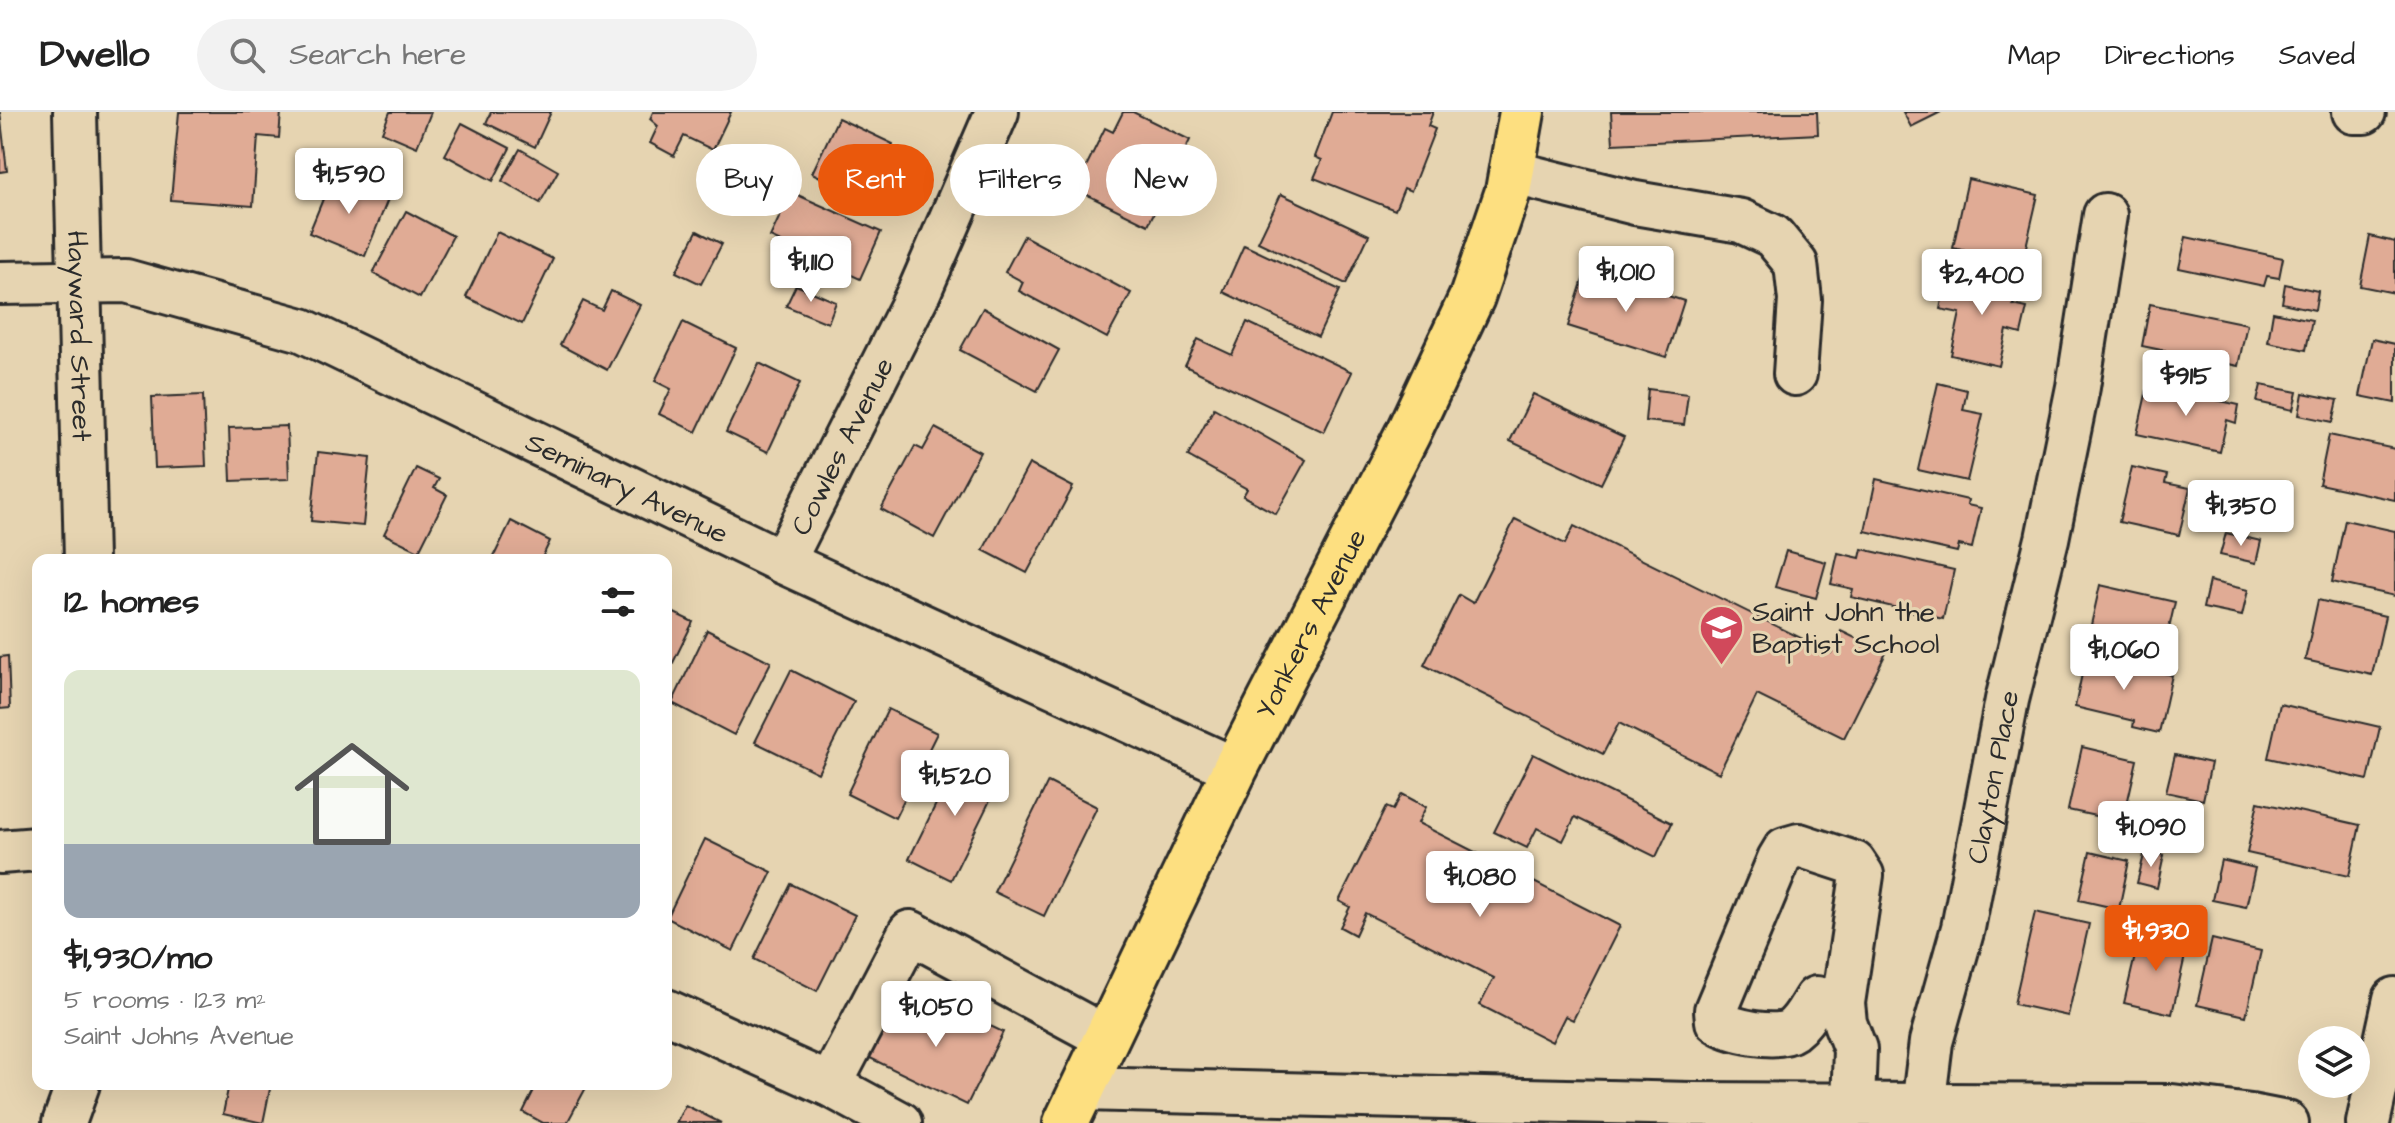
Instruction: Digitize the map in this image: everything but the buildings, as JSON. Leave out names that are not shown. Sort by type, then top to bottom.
[{"type":"main road","name":"Yonkers Avenue","points":[[1074,1106],[1235,769],[1408,433],[1472,297],[1508,191],[1522,112]]},
{"type":"street","name":"Hayward Street","points":[[75,112],[86,554]]},
{"type":"street","name":"Cowles Avenue","points":[[783,562],[920,290],[996,112]]},
{"type":"street","points":[[2354,112],[2364,112]]},
{"type":"street","points":[[1511,172],[1635,203],[1741,221],[1773,236],[1796,264],[1800,300],[1795,374]]},
{"type":"street","name":"Clayton Place","points":[[1922,1114],[1931,1042],[1963,928],[2007,700],[2047,539],[2069,432],[2105,215]]},
{"type":"street","name":"Seminary Avenue","points":[[0,283],[126,281],[302,330],[783,562],[1235,769]]},
{"type":"street","points":[[1843,1003],[1816,998],[1805,1018],[1790,1032],[1775,1035],[1725,1027],[1717,1021],[1716,1010],[1785,849],[1799,845],[1854,863],[1862,875],[1843,1003],[1845,1023],[1855,1049],[1853,1104]]},
{"type":"street","points":[[0,852],[32,849]]},
{"type":"street","points":[[830,1085],[910,932],[1107,1038]]},
{"type":"street","points":[[2368,1123],[2395,999]]},
{"type":"street","points":[[672,1014],[830,1085],[900,1123]]},
{"type":"street","points":[[64,1123],[76,1090]]},
{"type":"street","points":[[1074,1106],[1535,1102],[1853,1104],[1922,1114],[2172,1106],[2287,1123]]},
{"type":"place","name":"Saint John the Baptist School","points":[[1721,666]]}]
